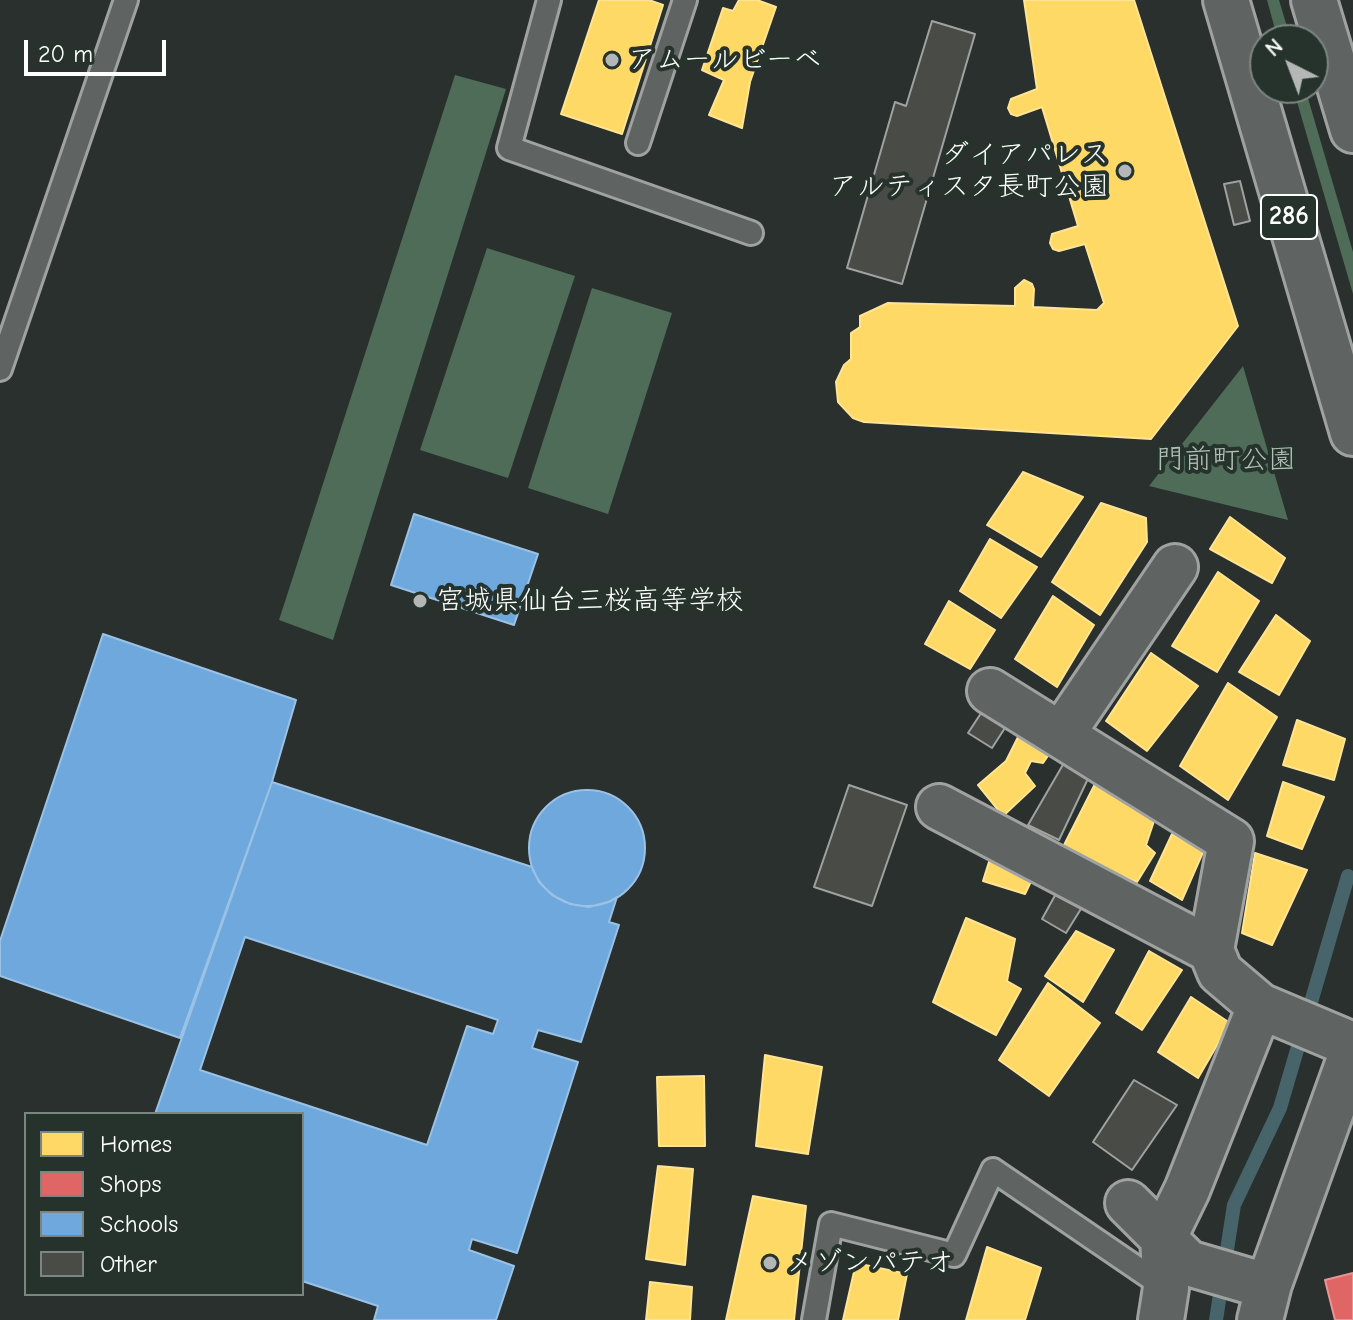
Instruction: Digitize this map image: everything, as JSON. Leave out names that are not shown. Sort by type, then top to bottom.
[{"type":"main road","name":"286","points":[[1226,0],[1353,433]]},
{"type":"main road","points":[[1314,0],[1353,130]]},
{"type":"main road","points":[[1061,735],[1175,567]]},
{"type":"main road","points":[[990,691],[1231,841],[1211,950],[1220,972],[1270,1011],[1344,1042],[1261,1296],[1169,1277],[1128,1203]]},
{"type":"main road","points":[[939,807],[1211,950]]},
{"type":"main road","points":[[1169,1277],[1187,1190],[1270,1011]]},
{"type":"lane","points":[[0,369],[126,0]]},
{"type":"lane","points":[[549,0],[509,148],[751,233]]},
{"type":"lane","points":[[638,143],[685,0]]},
{"type":"lane","points":[[814,1320],[831,1224],[954,1255],[993,1170],[1169,1277]]},
{"type":"green space","points":[[1267,0],[1279,0],[1286,24],[1274,24]]},
{"type":"green space","points":[[455,75],[506,89],[333,640],[279,620]]},
{"type":"green space","points":[[1298,104],[1310,104],[1353,252],[1353,294]]},
{"type":"green space","points":[[487,248],[575,276],[508,478],[420,450]]},
{"type":"green space","points":[[592,288],[672,313],[608,514],[528,488]]},
{"type":"green space","name":"門前町公園","points":[[1243,366],[1288,520],[1149,486]]},
{"type":"building: Homes","name":"アムールビーベ","points":[[599,0],[649,0],[663,5],[622,134],[561,114]]},
{"type":"building: Homes","points":[[739,0],[757,0],[776,7],[750,82],[742,128],[709,115],[724,80],[702,70],[723,8],[733,11]]},
{"type":"building: Homes","name":"ダイアパレス アルティスタ長町公園","points":[[1024,0],[1134,0],[1238,326],[1151,439],[864,422],[853,418],[838,402],[836,382],[844,365],[851,359],[851,333],[860,327],[860,316],[888,303],[1015,306],[1015,288],[1024,280],[1034,289],[1033,307],[1097,310],[1104,303],[1085,244],[1059,251],[1053,249],[1050,243],[1052,234],[1078,226],[1042,107],[1017,116],[1011,114],[1008,108],[1011,99],[1037,89]]},
{"type":"building: Homes","points":[[1023,472],[1083,497],[1041,557],[987,525]]},
{"type":"building: Homes","points":[[1101,503],[1146,518],[1147,542],[1100,615],[1052,582]]},
{"type":"building: Homes","points":[[1230,517],[1285,558],[1272,583],[1210,549]]},
{"type":"building: Homes","points":[[990,539],[1037,567],[1001,618],[960,591]]},
{"type":"building: Homes","points":[[1218,572],[1259,601],[1217,672],[1172,646]]},
{"type":"building: Homes","points":[[1053,596],[1094,625],[1057,687],[1015,659]]},
{"type":"building: Homes","points":[[949,601],[995,630],[970,669],[925,644]]},
{"type":"building: Homes","points":[[1276,615],[1310,641],[1279,695],[1239,672]]},
{"type":"building: Homes","points":[[1151,653],[1198,686],[1147,751],[1106,721]]},
{"type":"building: Homes","points":[[1228,683],[1277,717],[1228,800],[1180,766]]},
{"type":"building: Homes","points":[[1297,720],[1345,739],[1334,780],[1283,765]]},
{"type":"building: Homes","points":[[1022,729],[1054,747],[1043,763],[1031,761],[1025,773],[1035,786],[1003,816],[978,785],[1006,761]]},
{"type":"building: Homes","points":[[1098,778],[1144,804],[1154,821],[1146,845],[1155,853],[1137,882],[1061,851]]},
{"type":"building: Homes","points":[[1283,782],[1324,797],[1302,849],[1267,836]]},
{"type":"building: Homes","points":[[1172,834],[1204,850],[1182,900],[1150,881]]},
{"type":"building: Homes","points":[[993,849],[1036,871],[1025,894],[983,881]]},
{"type":"building: Homes","points":[[1255,853],[1307,870],[1272,945],[1242,933]]},
{"type":"building: Homes","points":[[966,918],[1015,939],[1007,981],[1021,989],[996,1035],[933,1002]]},
{"type":"building: Homes","points":[[1076,931],[1114,950],[1083,1002],[1045,976]]},
{"type":"building: Homes","points":[[1149,951],[1182,970],[1142,1030],[1116,1013]]},
{"type":"building: Homes","points":[[1048,983],[1100,1023],[1049,1096],[999,1060]]},
{"type":"building: Homes","points":[[1191,997],[1230,1023],[1198,1078],[1158,1052]]},
{"type":"building: Homes","points":[[765,1055],[822,1067],[808,1154],[756,1146]]},
{"type":"building: Homes","points":[[704,1076],[705,1146],[659,1146],[657,1077]]},
{"type":"building: Homes","points":[[658,1166],[693,1169],[685,1265],[646,1259]]},
{"type":"building: Homes","name":"メゾンパテオ","points":[[753,1196],[806,1206],[794,1320],[726,1320]]},
{"type":"building: Homes","points":[[987,1247],[1041,1268],[1025,1320],[966,1320]]},
{"type":"building: Homes","points":[[856,1263],[907,1274],[898,1320],[843,1320]]},
{"type":"building: Homes","points":[[650,1282],[692,1287],[690,1320],[646,1320]]},
{"type":"building: Shops","points":[[1353,1273],[1353,1320],[1335,1320],[1325,1280]]},
{"type":"building: Schools","points":[[414,514],[538,554],[514,625],[391,585]]},
{"type":"building: Schools","points":[[103,634],[296,700],[272,782],[180,1038],[0,976],[0,941]]},
{"type":"building: Schools","points":[[272,782],[532,867],[539,882],[552,895],[570,904],[589,907],[617,897],[609,922],[619,925],[581,1042],[538,1030],[532,1048],[578,1062],[517,1253],[472,1239],[469,1250],[514,1266],[496,1320],[374,1320],[378,1306],[304,1282],[304,1112],[156,1112]],"holes":[[[245,937],[498,1020],[493,1034],[467,1026],[427,1145],[200,1070]]]},
{"type":"building: Schools","points":[[587,790],[609,794],[628,807],[641,826],[645,848],[641,870],[628,889],[609,902],[587,906],[565,902],[546,889],[533,870],[529,848],[533,826],[546,807],[565,794]]},
{"type":"building: Other","points":[[932,21],[975,34],[902,284],[847,268],[895,102],[906,106]]},
{"type":"building: Other","points":[[1240,181],[1250,221],[1234,225],[1224,184]]},
{"type":"building: Other","points":[[989,701],[1014,714],[992,748],[968,733]]},
{"type":"building: Other","points":[[1068,756],[1094,766],[1059,840],[1028,825]]},
{"type":"building: Other","points":[[849,785],[907,805],[872,906],[814,887]]},
{"type":"building: Other","points":[[1063,881],[1089,896],[1066,933],[1042,919]]},
{"type":"building: Other","points":[[1134,1080],[1177,1105],[1132,1170],[1093,1142]]},
{"type":"waterway","points":[[1216,1320],[1234,1205],[1280,1108],[1348,876]]},
{"type":"place","name":"アムールビーベ","points":[[612,60]]},
{"type":"place","name":"ダイアパレス アルティスタ長町公園","points":[[1125,171]]},
{"type":"place","name":"宮城県仙台三桜高等学校","points":[[420,601]]},
{"type":"place","name":"メゾンパテオ","points":[[770,1263]]}]
